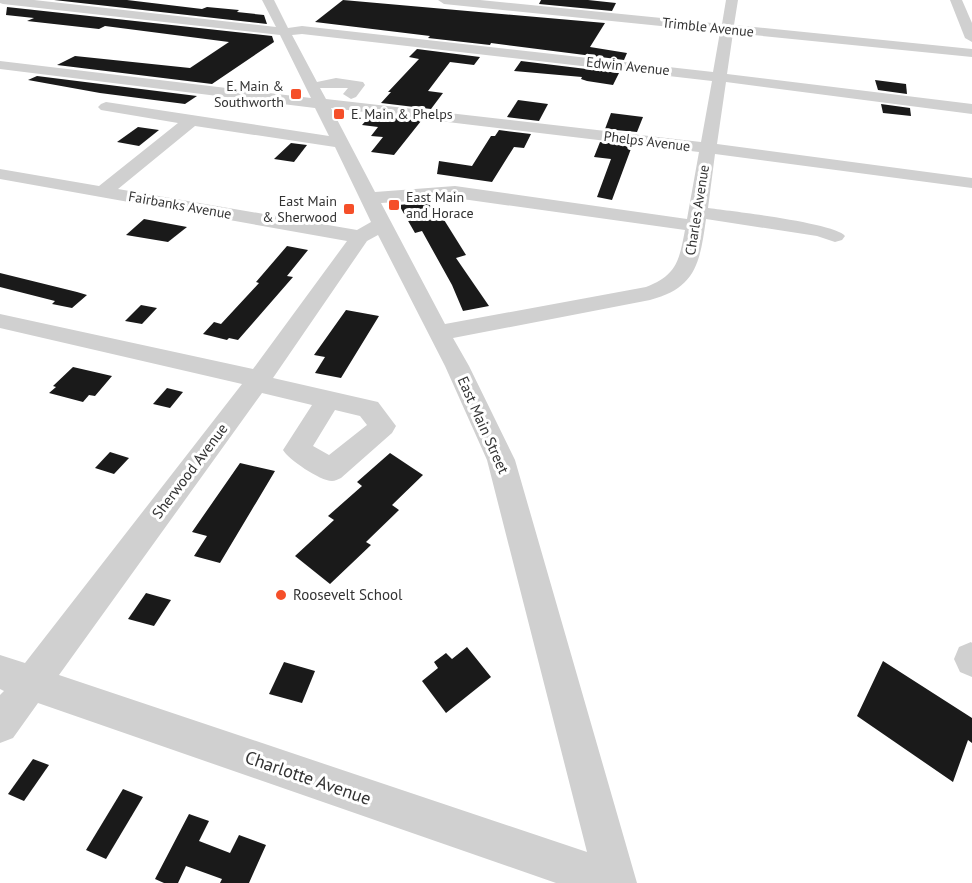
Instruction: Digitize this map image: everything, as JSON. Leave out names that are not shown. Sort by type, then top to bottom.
[{"type":"street","name":"Edwin Avenue","points":[[3,0],[283,32],[314,31],[719,77],[972,109]]},
{"type":"street","name":"East Main Street","points":[[267,0],[283,32],[322,94],[340,143],[370,198],[371,230],[457,366],[501,460],[616,883]]},
{"type":"street","name":"Trimble Avenue","points":[[444,0],[972,53]]},
{"type":"street","name":"Charles Avenue","points":[[438,333],[663,289],[684,273],[697,219],[732,0]]},
{"type":"street","points":[[956,0],[972,38]]},
{"type":"street","points":[[894,28],[897,46]]},
{"type":"street","points":[[0,66],[294,102],[322,94],[336,82],[358,85],[351,94]]},
{"type":"street","name":"Phelps Avenue","points":[[322,94],[972,183]]},
{"type":"street","points":[[106,107],[340,143]]},
{"type":"street","points":[[103,192],[192,120]]},
{"type":"street","name":"Fairbanks Avenue","points":[[0,174],[103,192],[371,230]]},
{"type":"street","points":[[370,198],[454,192],[820,231],[835,236]]},
{"type":"street","name":"Sherwood Avenue","points":[[0,726],[16,678],[257,381],[371,230]]},
{"type":"street","points":[[0,321],[257,381],[328,400]]},
{"type":"street","name":"Charlotte Avenue","points":[[16,678],[616,883]]},
{"type":"building","points":[[54,0],[127,0],[202,9],[207,7],[239,10],[237,12],[264,15],[267,24]]},
{"type":"building","points":[[343,0],[605,23],[590,47],[627,53],[624,60],[491,43],[490,45],[428,38],[430,36],[315,22]]},
{"type":"building","points":[[541,0],[588,0],[616,3],[612,11],[539,4]]},
{"type":"building","points":[[7,7],[272,36],[274,42],[212,84],[57,65],[75,56],[190,68],[229,42],[105,26],[99,29],[27,21],[34,18],[6,15]]},
{"type":"building","points":[[417,49],[480,57],[474,65],[450,62],[428,91],[443,93],[431,109],[381,103],[391,92],[388,92],[419,59],[409,57]]},
{"type":"building","points":[[521,61],[619,73],[613,85],[587,81],[581,79],[582,77],[514,71]]},
{"type":"building","points":[[37,76],[197,96],[185,104],[100,93],[28,80]]},
{"type":"building","points":[[875,80],[906,84],[907,94],[878,90]]},
{"type":"building","points":[[518,100],[548,104],[539,121],[507,117]]},
{"type":"building","points":[[881,104],[910,108],[911,116],[883,113]]},
{"type":"building","points":[[611,113],[643,117],[637,132],[605,129]]},
{"type":"building","points":[[371,115],[421,121],[394,155],[371,152],[383,137],[371,136],[378,127],[362,125]]},
{"type":"building","points":[[138,127],[159,130],[139,146],[117,142]]},
{"type":"building","points":[[499,130],[531,134],[524,148],[514,147],[492,182],[437,174],[439,161],[472,166],[491,136],[495,136]]},
{"type":"building","points":[[600,142],[632,146],[612,200],[597,197],[611,159],[594,157]]},
{"type":"building","points":[[291,143],[307,145],[294,162],[274,159]]},
{"type":"building","points":[[428,202],[436,216],[441,215],[466,255],[456,258],[489,306],[463,311],[452,285],[422,231],[415,233],[399,205]]},
{"type":"building","points":[[144,219],[187,227],[168,242],[126,235]]},
{"type":"building","points":[[287,246],[308,250],[287,276],[293,277],[238,340],[229,338],[227,340],[203,334],[214,322],[221,324],[259,283],[256,282]]},
{"type":"building","points":[[0,273],[87,295],[72,308],[52,304],[55,301],[0,287]]},
{"type":"building","points":[[141,305],[157,308],[142,324],[125,321]]},
{"type":"building","points":[[346,310],[379,316],[341,378],[315,373],[325,357],[314,355]]},
{"type":"building","points":[[73,367],[112,376],[95,396],[89,395],[83,402],[49,393],[56,387],[53,386]]},
{"type":"building","points":[[167,388],[183,392],[170,408],[153,404]]},
{"type":"building","points":[[110,452],[129,458],[114,474],[95,468]]},
{"type":"building","points":[[390,453],[423,475],[392,505],[399,510],[366,542],[371,545],[330,584],[295,556],[334,520],[328,516],[362,486],[357,482]]},
{"type":"building","points":[[240,463],[275,471],[220,563],[194,556],[207,536],[192,532]]},
{"type":"building","points":[[146,593],[171,600],[154,626],[128,619]]},
{"type":"building","points":[[467,647],[491,677],[446,713],[422,681],[438,668],[434,662],[446,653],[452,659]]},
{"type":"building","points":[[883,661],[972,718],[972,743],[968,740],[953,782],[857,716]]},
{"type":"building","points":[[284,662],[315,671],[302,703],[269,694]]},
{"type":"building","points":[[33,759],[49,765],[24,801],[8,794]]},
{"type":"building","points":[[123,789],[143,797],[106,859],[86,850]]},
{"type":"building","points":[[189,814],[209,821],[199,841],[230,853],[239,835],[266,845],[249,883],[220,883],[222,879],[186,866],[178,883],[164,883],[155,879]]},
{"type":"place","name":"E. Main & Southworth","points":[[296,94]]},
{"type":"place","name":"E. Main & Phelps","points":[[339,114]]},
{"type":"place","name":"East Main and Horace","points":[[394,205]]},
{"type":"place","name":"East Main & Sherwood","points":[[349,209]]},
{"type":"place","name":"Roosevelt School","points":[[281,595]]}]
